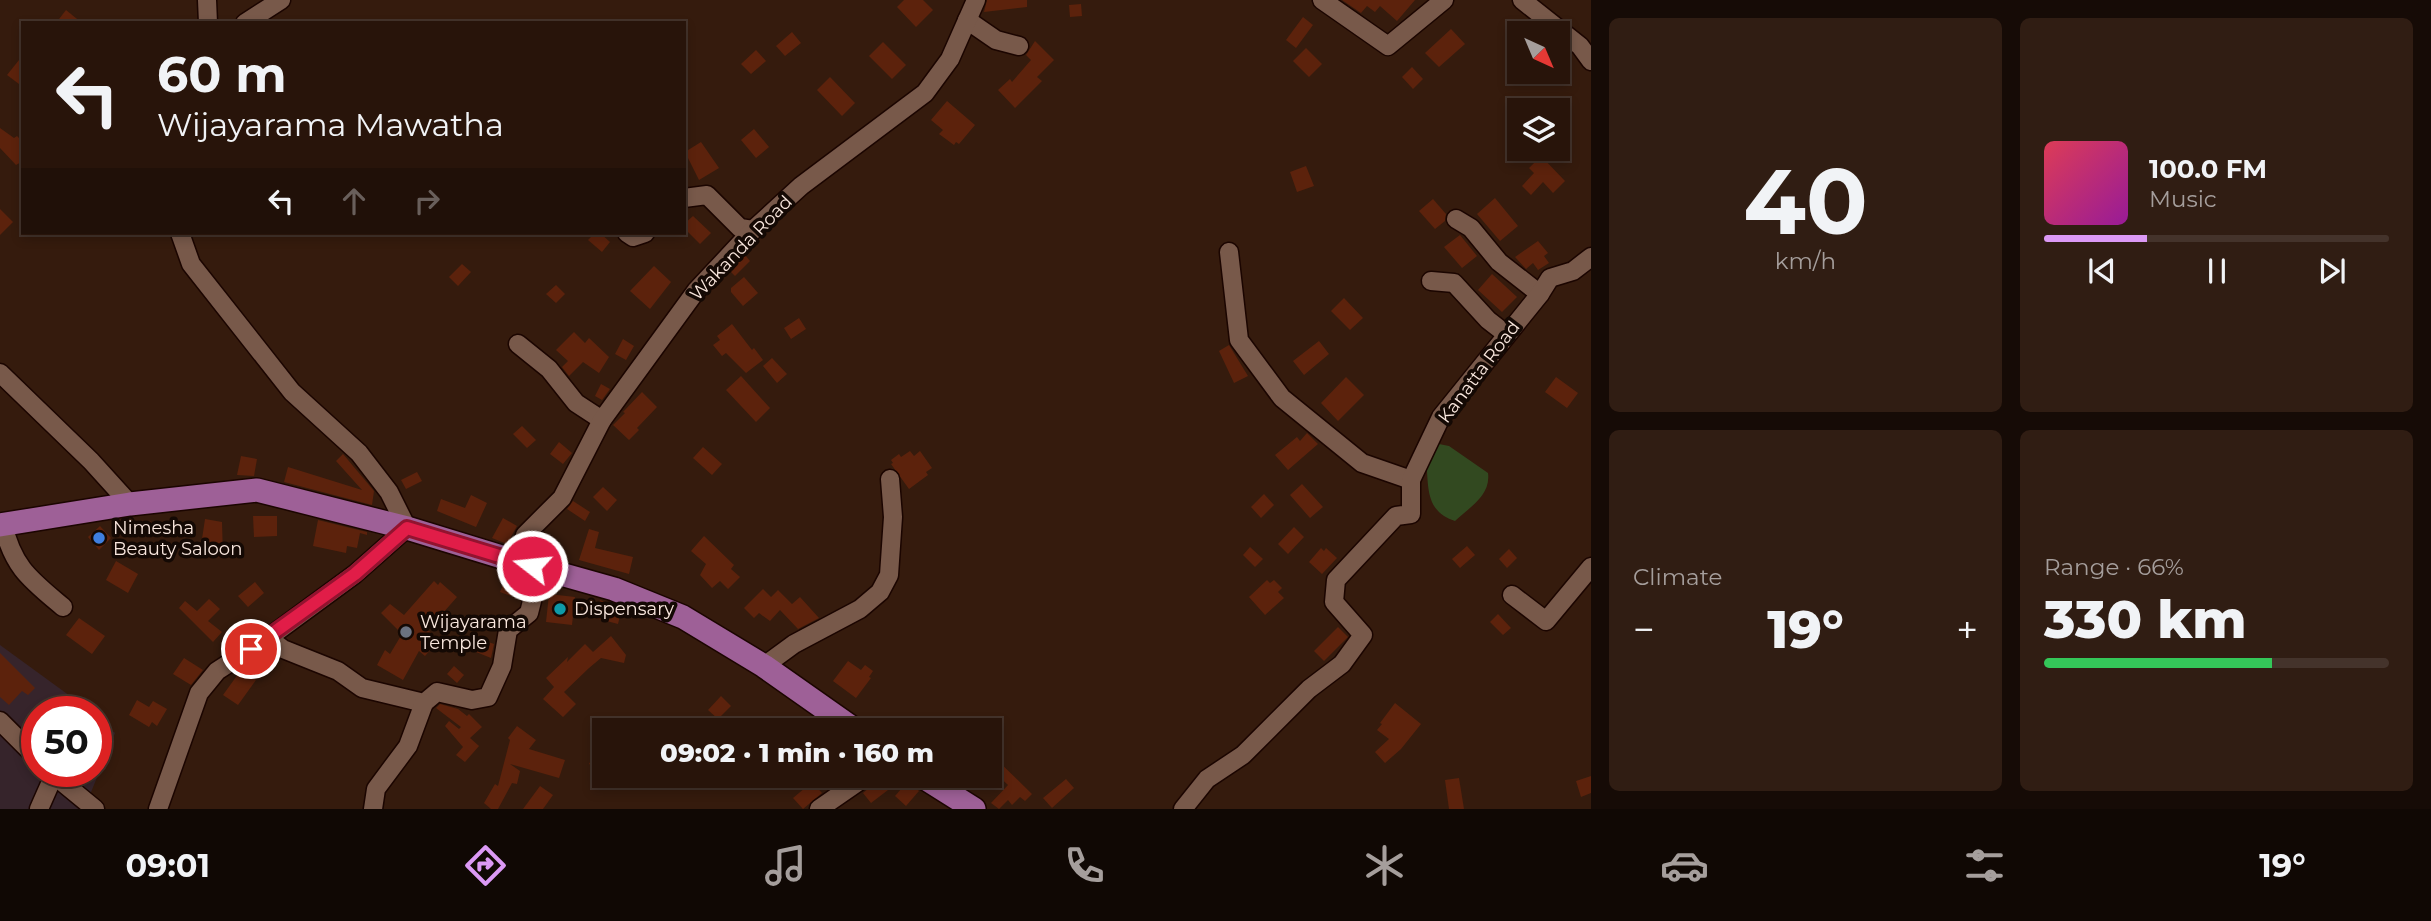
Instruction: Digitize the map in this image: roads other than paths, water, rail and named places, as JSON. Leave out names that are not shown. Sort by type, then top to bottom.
[{"type":"main road","points":[[2,524],[130,504],[257,490],[407,528],[614,589],[683,617],[764,666],[838,718]]},
{"type":"main road","points":[[941,788],[974,809]]},
{"type":"street","points":[[207,0],[208,21]]},
{"type":"street","points":[[248,21],[281,0]]},
{"type":"street","name":"Wakanda Road","points":[[518,562],[525,535],[562,498],[602,421],[696,291],[753,230],[801,186],[926,93],[950,59],[976,0]]},
{"type":"street","points":[[1322,0],[1388,46],[1444,0]]},
{"type":"street","points":[[1522,0],[1580,46],[1591,61]]},
{"type":"street","points":[[967,20],[996,40],[1019,46]]},
{"type":"street","points":[[686,198],[707,195],[740,228],[753,230]]},
{"type":"street","points":[[1457,219],[1471,229],[1499,262],[1541,294]]},
{"type":"street","points":[[158,809],[199,693],[217,671],[268,638],[355,574],[407,528],[389,492],[359,453],[292,392],[191,264],[181,235]]},
{"type":"street","points":[[1229,252],[1239,340],[1282,398],[1362,463],[1411,480]]},
{"type":"street","name":"Kanatta Road","points":[[1183,809],[1207,779],[1243,754],[1309,689],[1342,664],[1357,645],[1363,635],[1334,602],[1336,580],[1396,516],[1411,514],[1411,480],[1441,417],[1541,294],[1550,278],[1573,271],[1591,257]]},
{"type":"street","points":[[1431,281],[1454,283],[1488,320],[1506,334]]},
{"type":"street","points":[[518,344],[549,369],[576,403],[602,421]]},
{"type":"street","points":[[0,373],[91,461],[130,504]]},
{"type":"street","points":[[764,666],[794,644],[860,608],[880,592],[889,575],[893,517],[890,480]]},
{"type":"street","points":[[2,524],[7,542],[24,574],[63,607]]},
{"type":"street","points":[[1512,595],[1546,621],[1591,567]]},
{"type":"street","points":[[373,809],[376,789],[408,746],[426,701],[437,692],[471,700],[488,697],[502,666],[508,630],[529,613],[533,597],[546,570]]},
{"type":"street","points":[[268,638],[283,649],[338,671],[362,688],[426,701]]},
{"type":"street","points":[[0,721],[21,742]]},
{"type":"street","points":[[38,809],[48,787]]},
{"type":"street","points":[[68,787],[95,809]]},
{"type":"street","points":[[819,809],[849,788]]},
{"type":"place","name":"Nimesha Beauty Saloon","points":[[99,538]]},
{"type":"place","name":"Dispensary","points":[[560,609]]},
{"type":"place","name":"Wijayarama Temple","points":[[406,632]]}]
